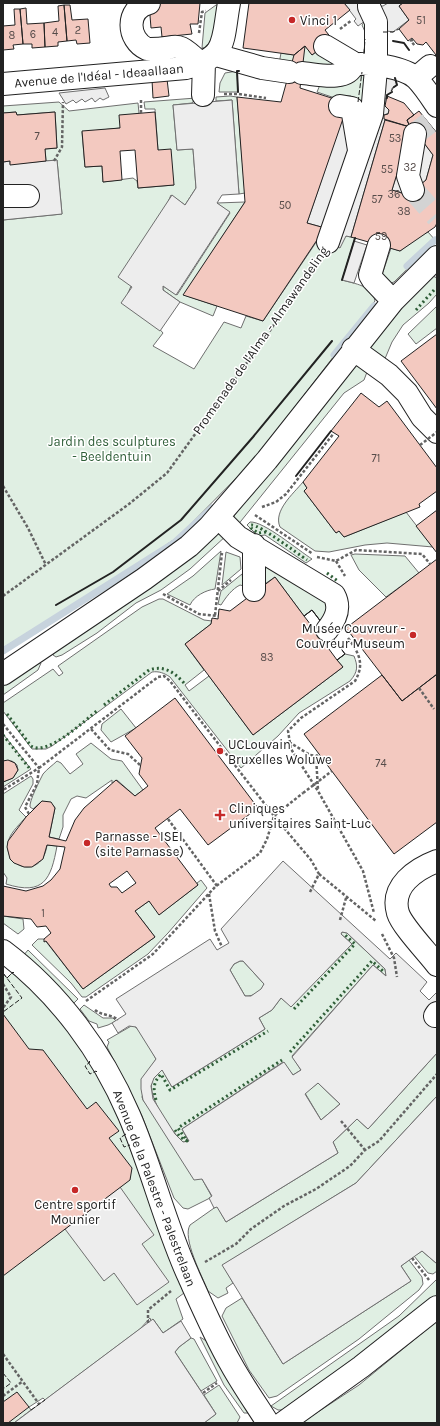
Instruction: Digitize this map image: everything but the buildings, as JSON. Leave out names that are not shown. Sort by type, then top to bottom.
[{"type":"street","points":[[149,3],[142,6],[133,15],[132,30],[135,39],[147,49],[172,46],[183,48],[207,61],[262,68],[285,67],[336,76],[345,74],[352,70],[354,65]]},
{"type":"street","points":[[210,95],[207,61],[222,44],[229,3]]},
{"type":"street","name":"Promenade de l'Alma - Almawandeling","points":[[328,242],[367,155],[376,68],[376,22],[364,9]]},
{"type":"street","points":[[331,39],[354,65]]},
{"type":"street","name":"Avenue de l'Idéal - Ideaallaan","points":[[3,84],[186,68],[207,61]]},
{"type":"street","points":[[354,65],[363,63],[423,72],[429,120],[405,166],[413,190]]},
{"type":"street","points":[[340,106],[352,108],[367,155]]},
{"type":"street","points":[[3,196],[28,196]]},
{"type":"street","points":[[379,245],[370,275],[393,301]]},
{"type":"street","points":[[3,674],[189,546],[218,517],[267,460],[353,349],[393,301],[437,257]]},
{"type":"street","points":[[353,349],[389,375],[407,393],[422,417],[437,432]]},
{"type":"street","points":[[218,517],[238,537],[254,545],[334,595],[338,602],[338,608],[333,623],[336,631]]},
{"type":"street","points":[[254,545],[254,590]]},
{"type":"street","points":[[437,861],[420,868],[408,878],[400,889],[396,900],[398,913],[437,965]]},
{"type":"street","name":"Avenue de la Palestre - Palestrelaan","points":[[3,951],[34,977],[67,1013],[91,1044],[110,1076],[129,1116],[188,1276],[202,1321],[268,1423]]},
{"type":"street","points":[[283,1423],[361,1367],[437,1307]]},
{"type":"path","points":[[331,39],[364,9]]},
{"type":"path","points":[[413,39],[411,41],[415,46]]},
{"type":"path","points":[[210,95],[239,94],[266,98]]},
{"type":"path","points":[[140,100],[141,113]]},
{"type":"path","points":[[54,161],[62,146],[63,102]]},
{"type":"path","name":"Promenade de l'Alma - Almawandeling","points":[[3,596],[167,473],[269,332],[328,242]]},
{"type":"path","points":[[420,445],[437,432]]},
{"type":"path","points":[[262,507],[276,502],[286,494],[334,433]]},
{"type":"path","points":[[3,486],[28,528],[46,565]]},
{"type":"path","points":[[255,515],[319,558],[336,561],[356,550],[422,554],[430,564]]},
{"type":"path","points":[[214,615],[222,552]]},
{"type":"path","points":[[336,561],[348,582]]},
{"type":"path","points":[[218,591],[235,576]]},
{"type":"path","points":[[163,594],[199,614],[218,616]]},
{"type":"path","points":[[336,631],[356,648],[360,661],[360,673],[354,681],[301,718],[288,731],[289,742],[291,749],[318,791],[363,871],[378,927]]},
{"type":"path","points":[[3,790],[39,768],[158,677],[164,676],[274,816],[311,860],[319,874],[346,898],[355,903],[376,921]]},
{"type":"path","points":[[419,688],[434,708]]},
{"type":"path","points":[[3,724],[39,768],[37,784],[25,807],[29,814]]},
{"type":"path","points":[[90,729],[110,750],[128,754],[140,765]]},
{"type":"path","points":[[289,742],[310,755],[316,756],[319,754]]},
{"type":"path","points":[[316,756],[318,791]]},
{"type":"path","points":[[87,1003],[83,1001],[95,995],[153,954],[217,886],[260,853],[267,839],[274,816],[332,771]]},
{"type":"path","points":[[168,819],[217,886]]},
{"type":"path","points":[[310,892],[319,874]]},
{"type":"path","points":[[209,894],[215,931],[222,948]]},
{"type":"path","points":[[340,920],[346,898]]},
{"type":"path","points":[[381,932],[394,958],[397,977]]},
{"type":"path","points":[[3,984],[11,997],[3,1008]]},
{"type":"path","points":[[91,1007],[101,1014],[115,1017],[118,1020]]},
{"type":"path","points":[[203,1263],[236,1244],[251,1230],[284,1206],[316,1189],[350,1166],[365,1150],[379,1141],[437,1074]]},
{"type":"path","points":[[341,1122],[365,1150]]},
{"type":"path","points":[[412,1258],[429,1280]]},
{"type":"path","points":[[148,1323],[148,1310],[175,1288]]},
{"type":"path","points":[[3,1354],[40,1404]]},
{"type":"path","points":[[3,1396],[23,1381]]},
{"type":"path","points":[[202,1393],[219,1382]]},
{"type":"green space","points":[[216,5],[219,5],[217,39],[205,48],[202,48],[205,13]]},
{"type":"green space","points":[[365,21],[368,22],[362,118],[350,105],[351,96],[344,96],[344,101],[317,92],[322,80],[361,76],[366,34],[362,25]]},
{"type":"green space","points":[[305,46],[312,55],[318,51],[345,65],[279,64],[281,53],[294,55]]},
{"type":"green space","points":[[237,71],[238,92],[219,92],[220,83],[225,73]]},
{"type":"green space","points":[[216,97],[237,97],[245,193],[239,194],[232,100],[216,101]]},
{"type":"green space","name":"Jardin des sculptures - Beeldentuin","points":[[196,98],[192,103],[173,105],[177,150],[193,149],[196,188],[185,205],[171,195],[128,293],[163,333],[153,346],[194,369],[224,322],[241,328],[246,316],[263,321],[319,238],[346,236],[355,238],[342,280],[367,288],[375,301],[254,460],[179,536],[143,561],[3,648],[3,220],[62,214],[57,160],[46,161],[45,149],[57,148],[55,112],[17,115],[16,112],[3,113],[3,106],[59,102],[69,111],[138,103],[139,113],[120,128],[82,132],[85,167],[102,166],[103,182],[133,178],[137,181],[138,188],[174,185],[158,150],[155,109],[145,109],[144,102]]},
{"type":"green space","points":[[245,202],[184,295],[217,306],[213,316],[180,302],[163,290],[163,286],[177,295],[230,213],[217,203]]},
{"type":"green space","points":[[428,232],[436,241],[394,282],[388,284],[382,275],[391,248],[400,251],[421,235]]},
{"type":"green space","points":[[433,276],[437,278],[437,294],[429,303],[403,325],[392,342],[384,361],[368,348],[419,288]]},
{"type":"green space","points":[[437,306],[437,328],[416,344],[408,334]]},
{"type":"green space","points":[[357,361],[367,372],[364,380],[344,393],[237,526],[234,522],[234,516]]},
{"type":"green space","points":[[303,482],[307,488],[304,491],[336,533],[339,531],[344,537],[406,512],[433,547],[387,543],[365,545],[329,552],[315,551],[280,527],[279,515],[285,503]]},
{"type":"green space","points":[[250,522],[264,526],[312,559],[306,563],[265,535],[258,536],[247,525]]},
{"type":"green space","points":[[217,534],[227,535],[190,569],[161,590],[136,603],[97,633],[62,655],[56,657],[53,655],[53,652]]},
{"type":"green space","points":[[221,551],[215,589],[201,594],[194,599],[190,605],[167,594],[193,576]]},
{"type":"green space","points":[[226,552],[240,557],[241,569],[222,585]]},
{"type":"green space","points":[[351,555],[405,556],[419,573],[386,597],[359,570]]},
{"type":"green space","points":[[261,561],[324,600],[328,606],[322,623],[312,610],[304,616],[275,577],[259,588]]},
{"type":"green space","points":[[242,574],[244,586],[240,585],[234,589],[221,605],[218,604],[221,591]]},
{"type":"green space","points":[[159,599],[163,599],[204,620],[212,621],[211,624],[185,644],[204,670],[185,685],[189,691],[209,676],[253,735],[343,667],[337,660],[345,654],[354,656],[357,666],[355,675],[350,681],[299,713],[278,736],[241,768],[170,677],[164,673],[157,672],[152,672],[52,746],[46,749],[32,749],[3,711],[3,703],[53,669],[59,676],[63,673],[58,666],[142,607]]},
{"type":"green space","points":[[35,662],[41,663],[38,670],[3,695],[3,685]]},
{"type":"green space","points":[[121,709],[136,728],[111,742],[101,730],[102,724]]},
{"type":"green space","points":[[3,734],[31,769],[3,787],[3,782],[13,778],[18,770],[17,765],[12,761],[3,761]]},
{"type":"green space","points":[[91,743],[111,759],[122,761],[143,790],[135,796],[117,780],[112,783],[112,780],[86,798],[77,796],[71,799],[63,815],[63,827],[59,839],[49,837],[55,808],[53,805],[42,801],[33,809],[30,807],[35,790],[46,770],[57,761],[61,763],[70,774],[83,764],[76,754]]},
{"type":"green space","points":[[31,776],[33,779],[33,784],[19,810],[26,817],[14,830],[9,839],[8,849],[10,857],[16,863],[30,867],[38,864],[44,857],[47,845],[57,846],[52,868],[44,882],[29,888],[6,884],[7,878],[3,872],[3,794]]},
{"type":"green space","points":[[201,880],[207,888],[148,954],[86,997],[82,997],[71,983],[32,945],[38,939],[44,939],[83,989],[155,937],[135,911],[149,901],[160,914],[198,885],[197,883]]},
{"type":"green space","points":[[3,916],[23,919],[24,929],[18,934],[3,923]]},
{"type":"green space","points":[[342,932],[347,933],[385,969],[386,976],[373,965],[292,1056],[301,1070],[293,1075],[283,1062],[182,1129],[189,1142],[183,1142],[167,1123],[153,1096],[151,1088],[155,1077],[162,1069],[172,1087],[265,1029],[259,1018],[272,1010],[281,998],[291,1006],[352,944],[341,934]]},
{"type":"green space","points":[[28,950],[78,999],[72,1005],[23,956]]},
{"type":"green space","points":[[243,961],[264,984],[259,991],[248,996],[245,996],[230,970],[234,964]]},
{"type":"green space","name":"Centre sportif Mounier","points":[[13,972],[60,1019],[97,1073],[118,1116],[184,1293],[176,1299],[183,1319],[163,1333],[153,1319],[151,1321],[150,1318],[140,1329],[45,1400],[43,1398],[29,1407],[31,1410],[14,1423],[3,1423],[3,973],[7,978]]},
{"type":"green space","points":[[84,1005],[103,1018],[113,1018],[116,1021],[98,1028],[97,1024],[89,1021],[80,1009]]},
{"type":"green space","points":[[133,1025],[141,1032],[156,1059],[152,1066],[142,1097],[143,1100],[202,1179],[212,1197],[188,1209],[183,1208],[174,1198],[142,1116],[107,1047],[109,1042],[107,1040]]},
{"type":"green space","points":[[437,1053],[437,1096],[356,1183],[223,1265],[233,1283],[226,1288],[228,1293],[218,1298],[208,1291],[191,1248],[188,1231],[190,1225],[217,1206],[226,1222],[338,1153],[333,1142],[357,1119],[368,1129]]},
{"type":"green space","points":[[318,1083],[340,1104],[321,1120],[305,1093]]},
{"type":"green space","points":[[422,1251],[436,1263],[437,1262],[437,1271],[433,1274],[428,1273],[414,1256]]},
{"type":"green space","points":[[409,1260],[422,1277],[423,1284],[419,1290],[359,1339],[277,1396],[269,1398],[249,1370],[222,1316],[226,1308],[242,1298],[283,1364],[411,1281],[401,1266]]},
{"type":"green space","points":[[437,1279],[437,1296],[418,1313],[282,1410],[278,1410],[271,1406],[399,1316]]},
{"type":"green space","points":[[437,1321],[437,1423],[301,1423],[359,1385]]},
{"type":"green space","points":[[200,1337],[208,1342],[251,1413],[244,1413],[224,1385]]},
{"type":"green space","points":[[191,1338],[194,1339],[217,1381],[201,1391],[175,1352]]},
{"type":"green space","points":[[219,1385],[240,1417],[237,1423],[204,1423],[216,1414],[204,1395]]},
{"type":"shaded area","points":[[344,3],[376,3],[378,6],[383,6],[388,3],[403,3],[399,6],[409,20],[393,32],[387,31],[384,77],[395,77],[397,85],[392,88],[392,92],[387,95],[385,100],[385,106],[389,109],[389,113],[384,115],[385,120],[351,237],[346,236],[340,248],[319,238],[325,228],[307,223],[345,110],[360,120],[366,92],[365,21],[358,26],[354,21],[356,19]]},
{"type":"shaded area","points":[[105,88],[109,97],[103,100],[100,98],[95,102],[92,98],[85,102],[82,99],[76,103],[73,100],[66,104],[59,93]]},
{"type":"shaded area","points":[[232,100],[239,194],[222,195],[217,203],[230,212],[176,295],[163,286],[163,290],[180,302],[160,331],[121,303],[132,287],[118,277],[172,195],[185,205],[196,188],[193,149],[177,150],[173,105]]},
{"type":"shaded area","points":[[418,135],[433,155],[426,180],[408,195],[392,190],[400,164]]},
{"type":"shaded area","points":[[57,160],[62,214],[3,220],[3,162],[10,161],[10,164]]},
{"type":"shaded area","points":[[354,241],[367,245],[354,283],[342,280]]},
{"type":"shaded area","points":[[283,861],[390,959],[396,953],[427,982],[420,991],[429,1000],[437,992],[437,1053],[368,1129],[357,1119],[333,1142],[338,1153],[226,1222],[217,1207],[214,1208],[209,1198],[212,1196],[202,1179],[194,1180],[143,1100],[141,1079],[156,1059],[136,1027],[129,1026],[118,1033],[112,1023],[126,1014],[116,999],[210,939],[217,950],[229,943],[221,929]],"holes":[[[342,932],[347,933],[385,969],[386,976],[373,965],[292,1057],[301,1070],[293,1075],[284,1062],[182,1129],[189,1141],[183,1142],[175,1134],[153,1099],[151,1086],[154,1078],[162,1070],[172,1087],[265,1029],[259,1018],[272,1010],[281,998],[291,1007],[352,944],[341,934]],[[243,961],[264,984],[261,989],[251,996],[245,996],[230,970],[234,964]],[[318,1083],[340,1104],[321,1120],[305,1094]]]},
{"type":"shaded area","points":[[437,1096],[437,1262],[436,1263],[422,1251],[401,1266],[411,1281],[283,1364],[222,1265],[356,1183]]},
{"type":"shaded area","points":[[120,1187],[154,1235],[142,1244],[169,1282],[137,1305],[114,1273],[104,1281],[65,1229]]},
{"type":"shaded area","points":[[153,1319],[163,1333],[181,1321],[191,1338],[175,1352],[216,1414],[204,1423],[14,1423]]},
{"type":"waterway","points":[[407,266],[435,240]]},
{"type":"waterway","points":[[334,355],[374,306]]},
{"type":"waterway","points":[[3,651],[174,543],[212,508]]},
{"type":"tunnel","points":[[415,134],[429,123]]},
{"type":"tunnel","points":[[413,190],[437,217]]},
{"type":"hedge","points":[[416,310],[434,290]]},
{"type":"hedge","points":[[266,532],[258,533],[251,528],[251,525],[262,529],[307,560]]},
{"type":"hedge","points":[[327,573],[339,582]]},
{"type":"hedge","points":[[104,705],[149,670],[159,668],[168,670],[184,683]]},
{"type":"hedge","points":[[7,714],[31,746],[38,748],[56,742],[66,736],[98,710]]},
{"type":"hedge","points":[[3,735],[30,769]]},
{"type":"hedge","points":[[294,1009],[355,944],[344,934]]},
{"type":"hedge","points":[[290,1052],[372,961],[384,972]]},
{"type":"hedge","points":[[156,1100],[154,1086],[156,1080],[161,1074],[170,1090],[268,1031]]},
{"type":"hedge","points":[[175,1130],[180,1137],[187,1141],[178,1128],[282,1060]]},
{"type":"fence","points":[[383,32],[393,32],[399,29]]},
{"type":"fence","points":[[364,54],[365,39]]},
{"type":"fence","points":[[358,102],[362,72]]},
{"type":"fence","points":[[391,91],[394,87]]},
{"type":"fence","points":[[7,978],[13,972],[14,973]]},
{"type":"fence","points":[[3,973],[22,998],[3,1012]]},
{"type":"fence","points":[[89,1061],[90,1062],[85,1066],[90,1074],[96,1071],[97,1072]]},
{"type":"fence","points":[[126,1134],[120,1138],[124,1147],[130,1145]]},
{"type":"fence","points":[[3,1373],[11,1383],[3,1389]]},
{"type":"fence","points":[[31,1410],[45,1400]]},
{"type":"wall","points":[[393,41],[404,43],[409,50]]},
{"type":"wall","points":[[238,92],[237,71],[239,71]]},
{"type":"wall","points":[[394,87],[397,85],[395,78]]},
{"type":"wall","points":[[387,98],[387,95],[392,92]]},
{"type":"wall","points":[[342,280],[355,238]]},
{"type":"wall","points":[[56,605],[113,572],[181,520],[253,437],[332,341]]},
{"type":"wall","points":[[296,476],[331,431]]},
{"type":"place","name":"Vinci 1","points":[[292,20]]},
{"type":"place","name":"Musée Couvreur - Couvreur Museum","points":[[413,635]]},
{"type":"place","name":"UCLouvain Bruxelles Woluwe","points":[[220,751]]},
{"type":"place","name":"Cliniques universitaires Saint-Luc","points":[[220,815]]},
{"type":"place","name":"Parnasse - ISEI (site Parnasse)","points":[[87,843]]},
{"type":"place","name":"Centre sportif Mounier","points":[[75,1190]]}]
